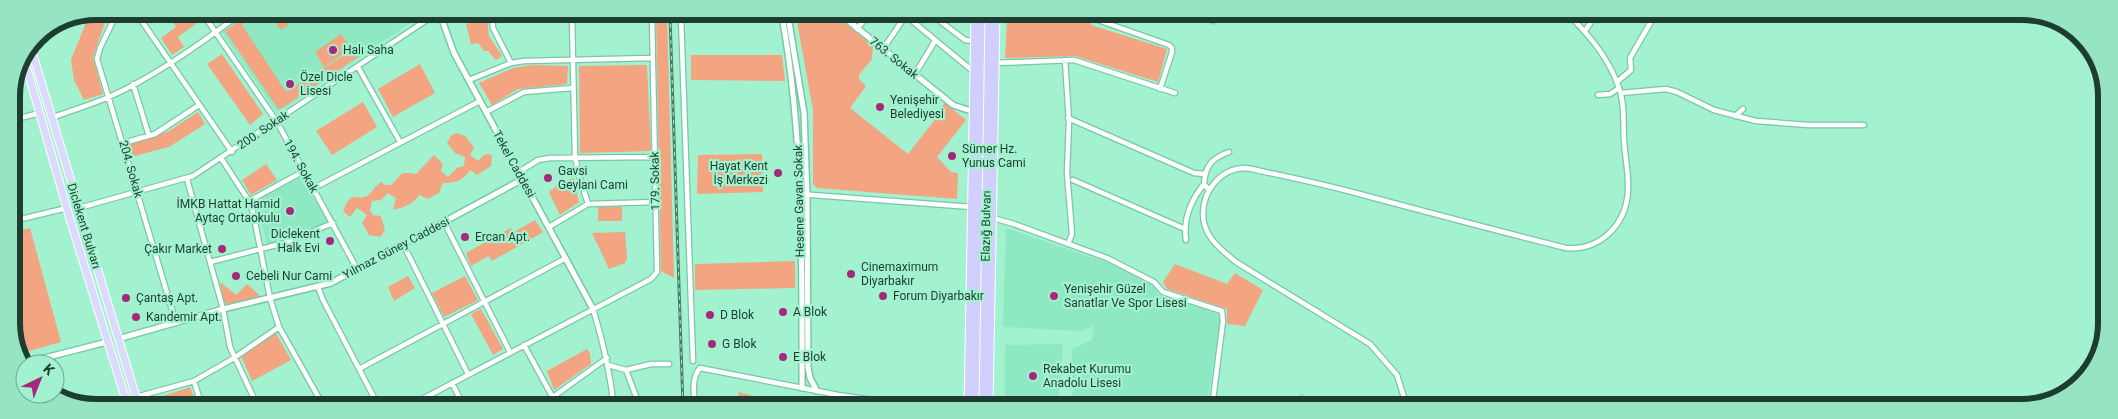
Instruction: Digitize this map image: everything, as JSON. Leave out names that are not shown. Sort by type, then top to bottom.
[{"type":"highway","points":[[968,399],[974,20]]},
{"type":"highway","name":"Elazığ Bulvarı","points":[[975,399],[982,20]]},
{"type":"highway","name":"Elazığ Bulvarı","points":[[983,399],[989,20]]},
{"type":"highway","points":[[989,399],[996,20]]},
{"type":"main road","name":"Diclekent Bulvarı","points":[[32,56],[136,397]]},
{"type":"main road","name":"Diclekent Bulvarı","points":[[26,66],[125,399]]},
{"type":"street","name":"204. Sokak","points":[[114,20],[97,56],[176,323]]},
{"type":"street","points":[[141,20],[232,152]]},
{"type":"street","name":"194. Sokak","points":[[207,20],[277,122],[357,269]]},
{"type":"street","points":[[51,118],[109,97],[169,62],[232,20]]},
{"type":"street","name":"200. Sokak","points":[[79,208],[187,179],[277,122],[425,20]]},
{"type":"street","name":"Tekel Caddesi","points":[[442,20],[454,53],[593,309]]},
{"type":"street","points":[[493,20],[494,28],[511,63]]},
{"type":"street","points":[[572,20],[575,157],[578,176],[588,204]]},
{"type":"street","name":"179. Sokak","points":[[593,309],[650,279],[657,272],[652,20]]},
{"type":"street","points":[[682,20],[693,361]]},
{"type":"street","name":"Hesene Gavan Sokak","points":[[783,20],[794,89],[799,194],[802,388]]},
{"type":"street","points":[[789,20],[804,113],[808,195],[808,367],[810,378],[818,392]]},
{"type":"street","name":"763. Sokak","points":[[848,20],[953,105],[974,112]]},
{"type":"street","points":[[858,28],[864,20]]},
{"type":"street","points":[[883,49],[903,20]]},
{"type":"street","points":[[911,20],[974,72]]},
{"type":"street","points":[[939,20],[965,40],[974,41]]},
{"type":"street","points":[[1098,20],[1169,45],[1172,48],[1160,89]]},
{"type":"street","points":[[1404,399],[1397,375],[1370,344],[1236,262],[1208,236],[1203,222],[1203,207],[1210,190],[1225,173],[1244,168],[1315,182],[1483,228],[1566,248],[1579,249],[1594,244],[1607,236],[1623,213],[1628,192],[1627,169],[1620,91],[1617,82],[1596,43],[1574,20]]},
{"type":"street","points":[[1585,31],[1592,20]]},
{"type":"street","points":[[1617,82],[1631,70],[1630,58],[1652,20]]},
{"type":"street","points":[[915,74],[935,41]]},
{"type":"street","points":[[469,80],[511,63],[538,60],[652,58]]},
{"type":"street","points":[[1065,60],[1068,118],[1067,173],[1072,234],[1068,244]]},
{"type":"street","points":[[995,63],[1074,60],[1175,93]]},
{"type":"street","points":[[358,67],[400,142]]},
{"type":"street","points":[[133,84],[149,136]]},
{"type":"street","points":[[486,112],[524,92],[573,88]]},
{"type":"street","points":[[1598,95],[1620,91],[1666,90],[1677,92],[1725,114],[1756,121],[1808,125],[1864,125]]},
{"type":"street","points":[[314,188],[480,101]]},
{"type":"street","points":[[123,143],[149,136],[172,125],[199,105]]},
{"type":"street","points":[[1725,114],[1729,108]]},
{"type":"street","points":[[1735,116],[1743,108]]},
{"type":"street","points":[[20,118],[40,114]]},
{"type":"street","points":[[1068,118],[1194,173],[1205,174]]},
{"type":"street","points":[[1186,240],[1185,229],[1194,196],[1204,184],[1209,164],[1218,156],[1229,152]]},
{"type":"street","points":[[519,172],[538,160],[575,157],[654,157]]},
{"type":"street","points":[[221,158],[249,201],[261,249],[270,298],[279,326],[320,399]]},
{"type":"street","points":[[249,201],[304,171]]},
{"type":"street","points":[[187,179],[223,309],[230,347],[254,399]]},
{"type":"street","name":"Yılmaz Güney Caddesi","points":[[118,339],[223,309],[331,283],[523,180]]},
{"type":"street","points":[[1073,180],[1185,229]]},
{"type":"street","points":[[1204,184],[1210,190]]},
{"type":"street","points":[[799,194],[972,207]]},
{"type":"street","points":[[549,227],[588,204],[656,202]]},
{"type":"street","points":[[20,219],[67,208]]},
{"type":"street","points":[[993,218],[1107,258],[1146,277],[1154,282],[1163,292],[1222,311],[1223,321],[1213,399]]},
{"type":"street","points":[[444,222],[510,352]]},
{"type":"street","points":[[210,262],[284,243],[333,223]]},
{"type":"street","points":[[402,244],[468,374]]},
{"type":"street","points":[[359,369],[442,322],[566,258]]},
{"type":"street","points":[[318,287],[375,399]]},
{"type":"street","points":[[422,399],[593,309],[607,358],[613,399]]},
{"type":"street","points":[[136,397],[194,381],[234,358],[279,326]]},
{"type":"street","points":[[60,354],[107,342]]},
{"type":"street","points":[[524,345],[554,399]]},
{"type":"street","points":[[553,396],[607,358]]},
{"type":"street","points":[[608,365],[626,370],[650,364],[669,364]]},
{"type":"street","points":[[695,399],[695,373],[700,368],[858,399]]},
{"type":"street","points":[[626,370],[637,399]]},
{"type":"street","points":[[194,381],[199,399]]},
{"type":"street","points":[[452,383],[460,399]]},
{"type":"shaded area","points":[[106,20],[93,57],[103,94],[84,100],[74,80],[71,60],[87,21]]},
{"type":"shaded area","points":[[172,20],[193,20],[196,24],[178,37],[184,47],[172,55],[161,38],[176,27]]},
{"type":"shaded area","name":"Özel Dicle Lisesi","points":[[239,20],[415,20],[277,113],[222,32]]},
{"type":"shaded area","points":[[241,20],[248,20],[242,25],[286,92],[354,49],[361,55],[279,110],[225,31]]},
{"type":"shaded area","points":[[273,20],[294,20],[281,30]]},
{"type":"shaded area","points":[[487,20],[489,36],[502,56],[496,60],[488,51],[484,51],[478,43],[471,44],[466,24]]},
{"type":"shaded area","points":[[656,20],[667,20],[674,278],[661,271]]},
{"type":"shaded area","points":[[797,20],[841,20],[873,46],[872,59],[859,75],[859,79],[866,86],[850,108],[908,154],[937,117],[935,115],[945,103],[966,120],[937,157],[951,172],[958,173],[957,199],[817,188],[813,184],[813,110]]},
{"type":"shaded area","points":[[1013,20],[1088,20],[1091,25],[1167,49],[1158,82],[1075,56],[1005,58],[1007,22]]},
{"type":"shaded area","name":"Halı Saha","points":[[341,34],[351,48],[324,67],[315,52]]},
{"type":"shaded area","points":[[222,54],[263,114],[250,125],[207,64]]},
{"type":"shaded area","points":[[691,55],[782,55],[785,81],[691,80]]},
{"type":"shaded area","points":[[420,64],[435,93],[393,117],[378,89]]},
{"type":"shaded area","points":[[532,65],[568,66],[567,84],[518,89],[492,105],[479,83],[513,68]]},
{"type":"shaded area","points":[[647,65],[651,151],[580,153],[579,66]]},
{"type":"shaded area","points":[[363,102],[377,127],[332,155],[316,131]]},
{"type":"shaded area","points":[[198,112],[205,124],[169,147],[130,157],[127,145],[169,131]]},
{"type":"shaded area","points":[[456,133],[465,136],[474,147],[470,155],[478,161],[484,155],[489,154],[492,156],[491,166],[477,175],[470,170],[465,177],[458,181],[443,183],[439,193],[428,199],[419,195],[411,203],[397,209],[393,210],[396,198],[388,193],[381,200],[372,201],[370,210],[373,215],[381,216],[385,230],[380,237],[369,235],[362,223],[367,215],[357,208],[350,217],[343,211],[349,200],[354,197],[367,196],[381,182],[385,185],[391,185],[403,174],[416,174],[434,155],[443,164],[441,171],[448,177],[457,168],[464,166],[465,157],[455,153],[447,143],[451,136]]},
{"type":"shaded area","points":[[762,154],[763,192],[697,194],[698,155]]},
{"type":"shaded area","points":[[266,164],[277,180],[251,195],[242,180]]},
{"type":"shaded area","name":"İMKB Hattat Hamid Aytaç Ortaokulu","points":[[301,177],[328,222],[267,244],[256,201]]},
{"type":"shaded area","points":[[574,178],[579,202],[560,215],[549,192],[560,183]]},
{"type":"shaded area","points":[[598,207],[622,207],[622,221],[598,221]]},
{"type":"shaded area","points":[[535,220],[543,232],[492,261],[488,256],[471,266],[466,253],[511,228],[514,232]]},
{"type":"shaded area","points":[[30,228],[61,342],[26,352],[21,338],[20,323],[20,230]]},
{"type":"shaded area","points":[[1006,228],[1114,265],[1154,285],[1160,296],[1221,313],[1208,399],[1072,399],[1072,394],[1078,381],[1071,381],[1072,349],[1092,340],[1094,326],[1081,331],[1003,327]]},
{"type":"shaded area","points":[[625,232],[627,258],[625,263],[609,269],[592,233]]},
{"type":"shaded area","points":[[795,261],[795,288],[695,290],[695,264]]},
{"type":"shaded area","points":[[1175,264],[1227,284],[1235,273],[1263,290],[1245,326],[1227,324],[1227,309],[1167,289],[1163,282]]},
{"type":"shaded area","points":[[408,276],[415,288],[394,301],[388,287]]},
{"type":"shaded area","points":[[465,276],[478,300],[444,317],[432,293]]},
{"type":"shaded area","points":[[220,282],[236,295],[247,284],[260,296],[229,304],[224,303]]},
{"type":"shaded area","points":[[481,309],[503,349],[493,355],[471,314]]},
{"type":"shaded area","points":[[276,333],[291,360],[252,381],[241,356]]},
{"type":"shaded area","name":"Rekabet Kurumu Anadolu Lisesi","points":[[1063,344],[1059,399],[1005,399],[1005,345]]},
{"type":"shaded area","points":[[587,349],[590,353],[591,364],[554,390],[547,371]]},
{"type":"shaded area","points":[[190,387],[195,399],[155,399]]},
{"type":"shaded area","points":[[739,392],[760,398],[760,399],[738,399]]},
{"type":"shaded area","points":[[1300,392],[1311,399],[1298,399]]},
{"type":"railway","points":[[670,20],[683,399]]},
{"type":"place","name":"Halı Saha","points":[[333,50]]},
{"type":"place","name":"Özel Dicle Lisesi","points":[[290,84]]},
{"type":"place","name":"Yenişehir Belediyesi","points":[[880,107]]},
{"type":"place","name":"Sümer Hz. Yunus Cami","points":[[952,156]]},
{"type":"place","name":"Hayat Kent İş Merkezi","points":[[778,173]]},
{"type":"place","name":"Gavsi Geylani Cami","points":[[548,178]]},
{"type":"place","name":"İMKB Hattat Hamid Aytaç Ortaokulu","points":[[290,211]]},
{"type":"place","name":"Ercan Apt.","points":[[465,237]]},
{"type":"place","name":"Diclekent Halk Evi","points":[[330,241]]},
{"type":"place","name":"Çakır Market","points":[[222,249]]},
{"type":"place","name":"Cinemaximum Diyarbakır","points":[[851,274]]},
{"type":"place","name":"Cebeli Nur Cami","points":[[236,276]]},
{"type":"place","name":"Forum Diyarbakır","points":[[883,296]]},
{"type":"place","name":"Yenişehir Güzel Sanatlar Ve Spor Lisesi","points":[[1054,296]]},
{"type":"place","name":"Çantaş Apt.","points":[[126,298]]},
{"type":"place","name":"A Blok","points":[[783,312]]},
{"type":"place","name":"D Blok","points":[[710,315]]},
{"type":"place","name":"Kandemir Apt.","points":[[136,317]]},
{"type":"place","name":"G Blok","points":[[712,344]]},
{"type":"place","name":"E Blok","points":[[783,357]]},
{"type":"place","name":"Rekabet Kurumu Anadolu Lisesi","points":[[1033,376]]}]
